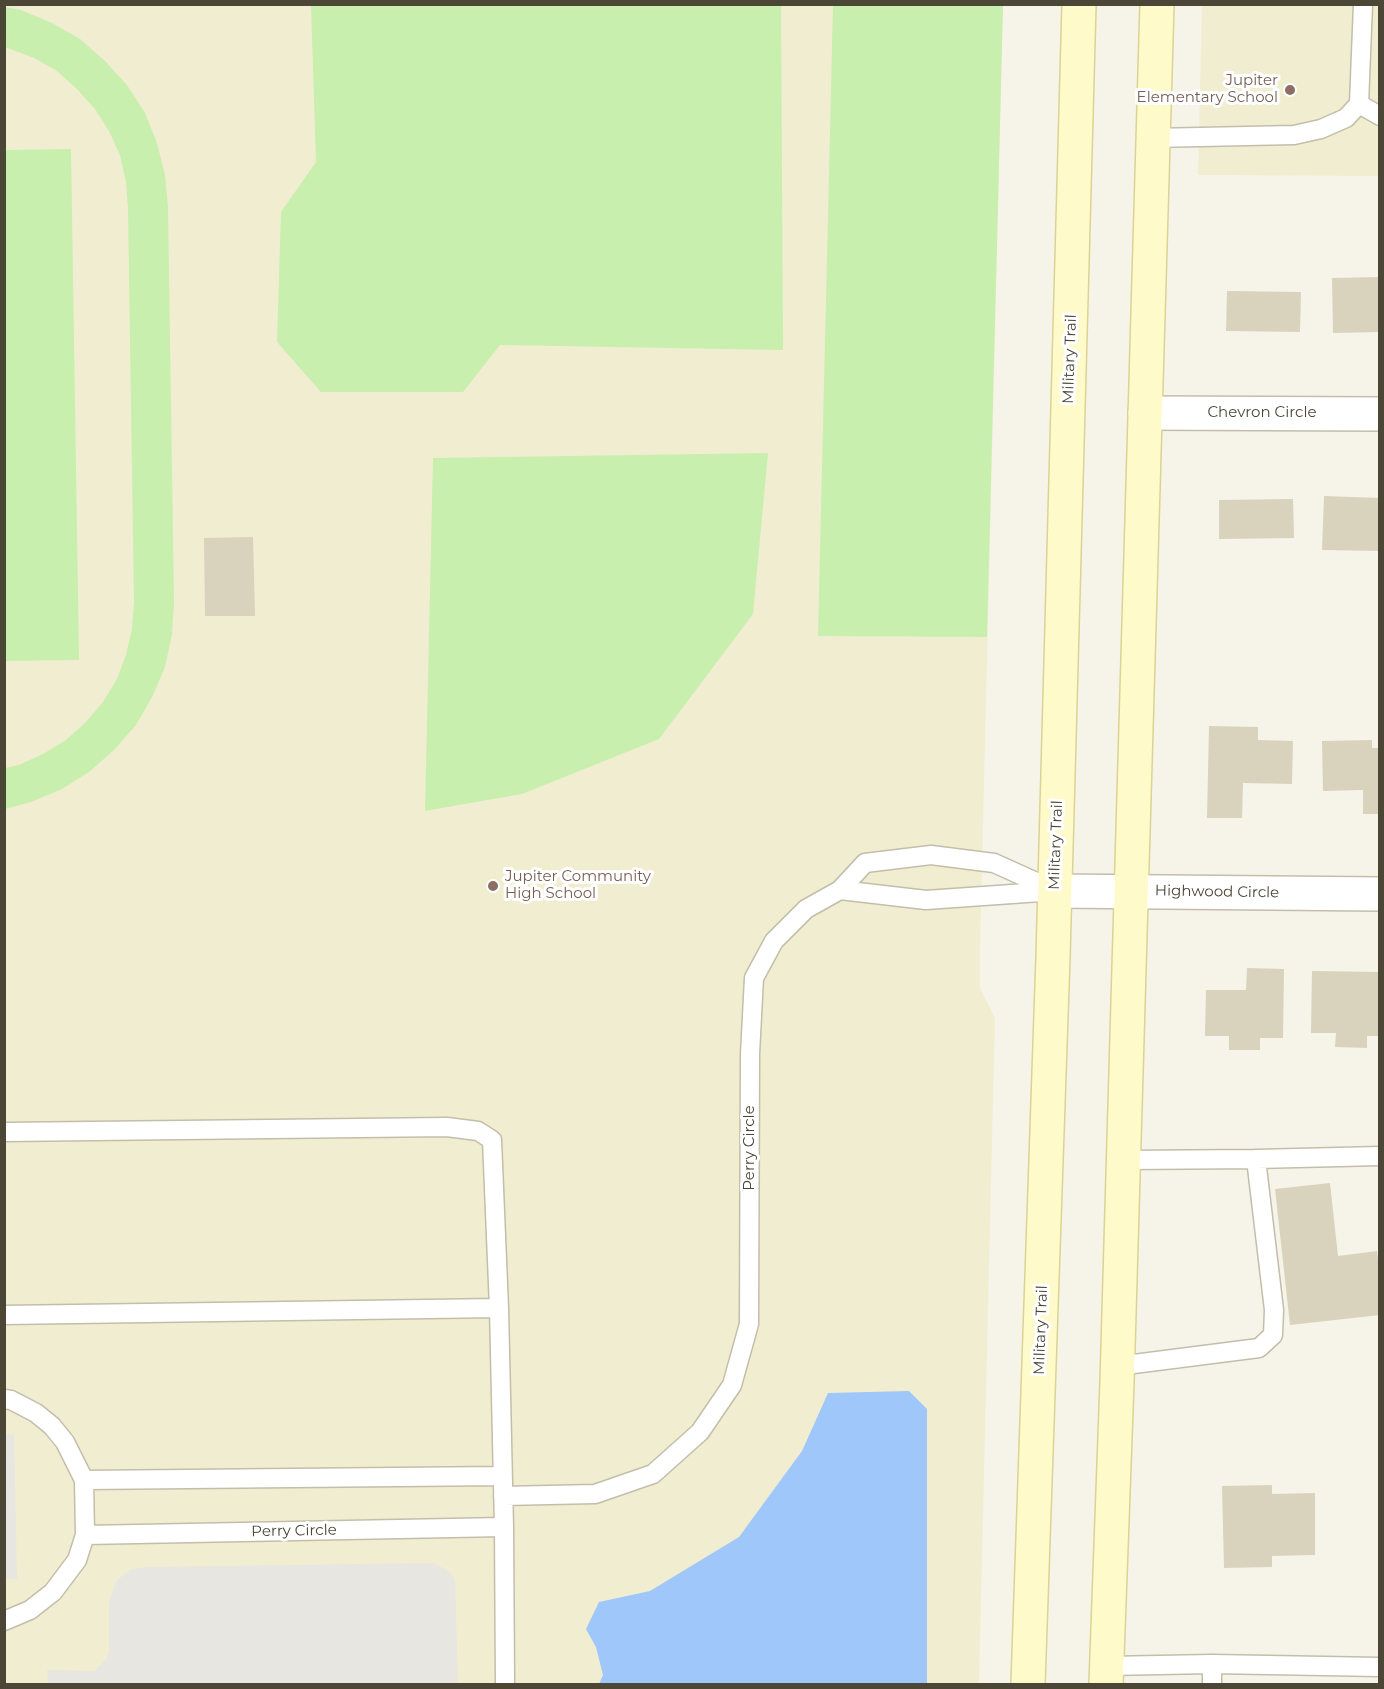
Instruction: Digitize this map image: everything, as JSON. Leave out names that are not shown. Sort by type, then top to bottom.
[{"type":"main road","name":"Military Trail","points":[[1028,1684],[1055,891],[1080,4]]},
{"type":"main road","points":[[1107,1675],[1157,4]]},
{"type":"street","name":"Chevron Circle","points":[[1145,413],[1380,414]]},
{"type":"street","name":"Highwood Circle","points":[[1055,891],[1380,894]]},
{"type":"lane","points":[[1153,138],[1294,135],[1321,129],[1346,118],[1359,104],[1364,4]]},
{"type":"lane","points":[[1359,104],[1380,116]]},
{"type":"lane","name":"Perry Circle","points":[[503,1496],[595,1494],[653,1474],[700,1432],[732,1385],[749,1324],[750,1054],[754,978],[774,941],[806,909],[840,890],[865,863],[931,855],[994,863],[1055,891]]},
{"type":"lane","points":[[840,890],[926,900],[1055,891]]},
{"type":"lane","points":[[4,1132],[447,1127],[478,1131],[492,1140],[499,1308],[505,1684]]},
{"type":"lane","points":[[1124,1160],[1256,1160],[1380,1156]]},
{"type":"lane","points":[[1118,1366],[1260,1348],[1273,1335],[1274,1310],[1256,1160]]},
{"type":"lane","points":[[4,1314],[499,1308]]},
{"type":"lane","points":[[4,1399],[11,1400],[36,1413],[52,1426],[65,1442],[84,1480],[85,1535],[76,1560],[53,1592],[30,1610],[4,1621]]},
{"type":"lane","points":[[84,1480],[502,1476]]},
{"type":"lane","name":"Perry Circle","points":[[85,1535],[504,1527]]},
{"type":"lane","points":[[1107,1675],[1212,1664],[1380,1667]]},
{"type":"lane","points":[[1212,1664],[1212,1684]]},
{"type":"shaded area","name":"Jupiter Community High School","points":[[5,5],[1003,5],[980,948],[980,988],[995,1018],[979,1684],[5,1684]]},
{"type":"shaded area","name":"Jupiter Elementary School","points":[[1202,5],[1379,5],[1379,176],[1198,175]]},
{"type":"shaded area","points":[[14,1434],[17,1579],[5,1579],[5,1435]]},
{"type":"shaded area","points":[[433,1563],[447,1570],[455,1579],[458,1684],[48,1684],[47,1670],[94,1671],[106,1660],[109,1651],[109,1601],[117,1580],[132,1569]]},
{"type":"green space","points":[[311,5],[781,5],[783,350],[500,345],[463,392],[321,392],[277,342],[281,212],[316,162]]},
{"type":"green space","points":[[833,5],[1003,5],[987,637],[818,636]]},
{"type":"green space","points":[[5,7],[21,10],[52,23],[80,39],[105,61],[127,85],[145,113],[157,143],[165,175],[168,207],[174,602],[172,634],[165,667],[136,725],[114,750],[89,772],[62,789],[31,802],[5,809],[5,768],[19,765],[43,754],[66,740],[103,702],[117,679],[126,655],[132,629],[134,602],[126,182],[120,155],[95,109],[57,71],[34,58],[5,47]]},
{"type":"green space","points":[[71,149],[79,660],[5,661],[5,150]]},
{"type":"green space","points":[[768,453],[753,614],[659,739],[522,794],[425,811],[433,458]]},
{"type":"water","points":[[909,1391],[927,1409],[927,1684],[599,1684],[603,1675],[596,1647],[586,1629],[599,1602],[650,1591],[739,1537],[802,1451],[828,1393]]},
{"type":"building","points":[[1380,277],[1380,332],[1333,333],[1332,278]]},
{"type":"building","points":[[1227,291],[1301,292],[1300,332],[1226,331]]},
{"type":"building","points":[[1324,496],[1380,498],[1380,551],[1322,550]]},
{"type":"building","points":[[1293,499],[1294,538],[1219,539],[1219,500]]},
{"type":"building","points":[[253,537],[255,616],[205,616],[204,538]]},
{"type":"building","points":[[1209,726],[1258,727],[1258,740],[1293,741],[1292,784],[1243,783],[1242,818],[1207,818]]},
{"type":"building","points":[[1372,740],[1372,748],[1380,748],[1380,814],[1363,814],[1363,790],[1323,791],[1322,741]]},
{"type":"building","points":[[1247,968],[1284,969],[1283,1038],[1260,1038],[1260,1050],[1229,1050],[1229,1036],[1205,1036],[1206,990],[1246,990]]},
{"type":"building","points":[[1312,971],[1380,972],[1380,1036],[1367,1036],[1367,1048],[1335,1047],[1336,1033],[1311,1033]]},
{"type":"building","points":[[1330,1183],[1338,1256],[1377,1251],[1380,1273],[1380,1315],[1290,1325],[1275,1189]]},
{"type":"building","points":[[1272,1485],[1272,1494],[1315,1493],[1315,1555],[1272,1556],[1272,1567],[1224,1568],[1222,1486]]},
{"type":"place","name":"Jupiter Elementary School","points":[[1290,90]]},
{"type":"place","name":"Jupiter Community High School","points":[[493,886]]}]
